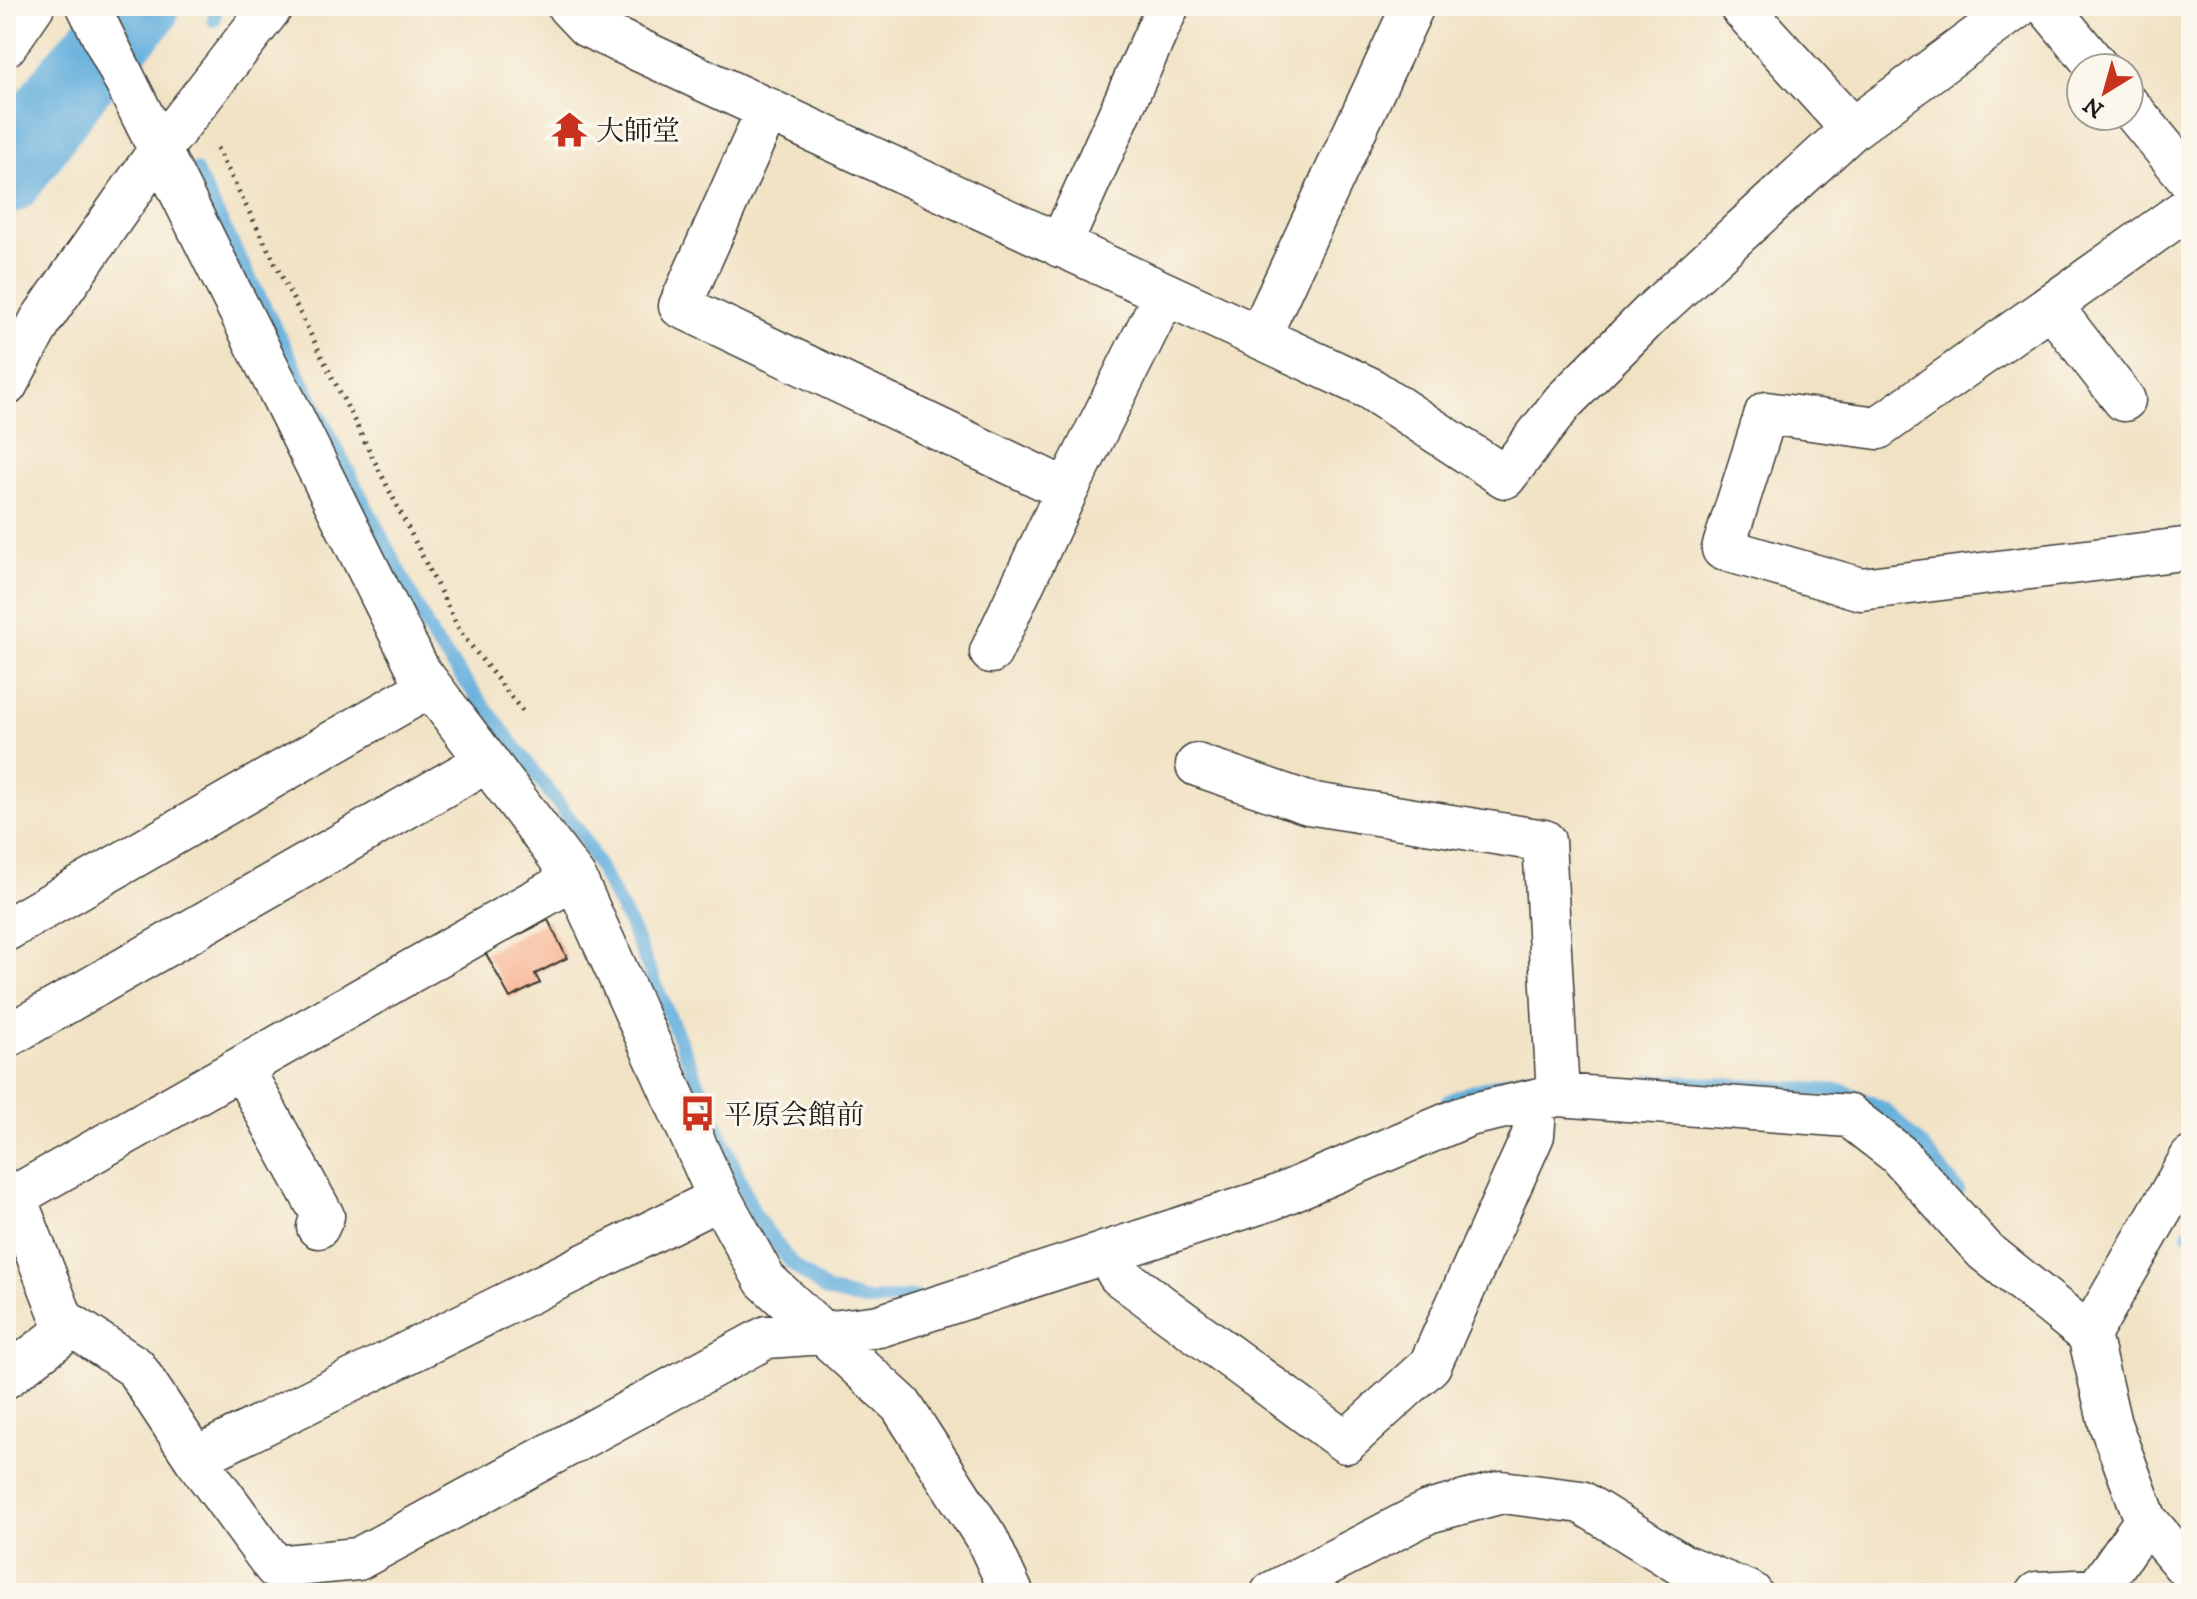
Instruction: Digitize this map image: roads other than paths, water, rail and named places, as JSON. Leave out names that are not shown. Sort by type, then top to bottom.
[{"type":"street","points":[[6,45],[33,6]]},
{"type":"street","points":[[88,6],[419,671],[575,878],[720,1198],[765,1280],[901,1405],[987,1539],[1012,1593]]},
{"type":"street","points":[[6,385],[41,320],[152,136],[195,105],[272,6]]},
{"type":"street","points":[[568,6],[587,26],[1369,388],[1505,477],[1563,402],[1653,312],[1852,129],[2019,6]]},
{"type":"street","points":[[1060,246],[1168,6]]},
{"type":"street","points":[[1259,337],[1413,6]]},
{"type":"street","points":[[1740,6],[1852,129]]},
{"type":"street","points":[[2047,6],[2085,52]]},
{"type":"street","points":[[768,109],[680,306],[1067,490]]},
{"type":"street","points":[[2145,125],[2191,181]]},
{"type":"street","points":[[2191,206],[1878,428],[1766,413],[1723,549],[1861,589],[2191,548]]},
{"type":"street","points":[[991,652],[1067,490],[1165,294]]},
{"type":"street","points":[[2051,306],[2124,400]]},
{"type":"street","points":[[6,930],[429,687]]},
{"type":"street","points":[[6,1037],[487,761]]},
{"type":"street","points":[[1106,1252],[1119,1275],[1346,1442],[1430,1365],[1547,1097],[1544,841],[1308,803],[1197,765]]},
{"type":"street","points":[[67,1331],[19,1208],[9,1194],[242,1068],[575,878]]},
{"type":"street","points":[[242,1068],[323,1216],[318,1227]]},
{"type":"street","points":[[6,1377],[73,1326],[135,1367],[195,1458],[275,1567],[358,1559],[767,1337],[879,1326],[1271,1199],[1469,1115],[1547,1097],[1849,1116],[1898,1154],[1985,1251],[2089,1335],[2110,1424],[2146,1520],[2191,1570]]},
{"type":"street","points":[[2089,1335],[2191,1158]]},
{"type":"street","points":[[195,1458],[720,1198]]},
{"type":"street","points":[[1272,1593],[1428,1512],[1502,1492],[1581,1502],[1682,1565],[1751,1593]]},
{"type":"street","points":[[2037,1593],[2096,1591],[2146,1520]]},
{"type":"waterway","points":[[6,175],[75,80],[141,6]]},
{"type":"waterway","points":[[214,20],[216,6]]},
{"type":"waterway","points":[[195,170],[434,640],[582,835],[630,925],[756,1217],[792,1264],[827,1291],[867,1301],[915,1297]]},
{"type":"waterway","points":[[1448,1101],[1524,1077]]},
{"type":"waterway","points":[[1651,1081],[1844,1091],[1884,1109],[1921,1145],[1958,1191]]},
{"type":"place","name":"大師堂","points":[[570,130]]},
{"type":"place","name":"平原会館前","points":[[698,1114]]}]
